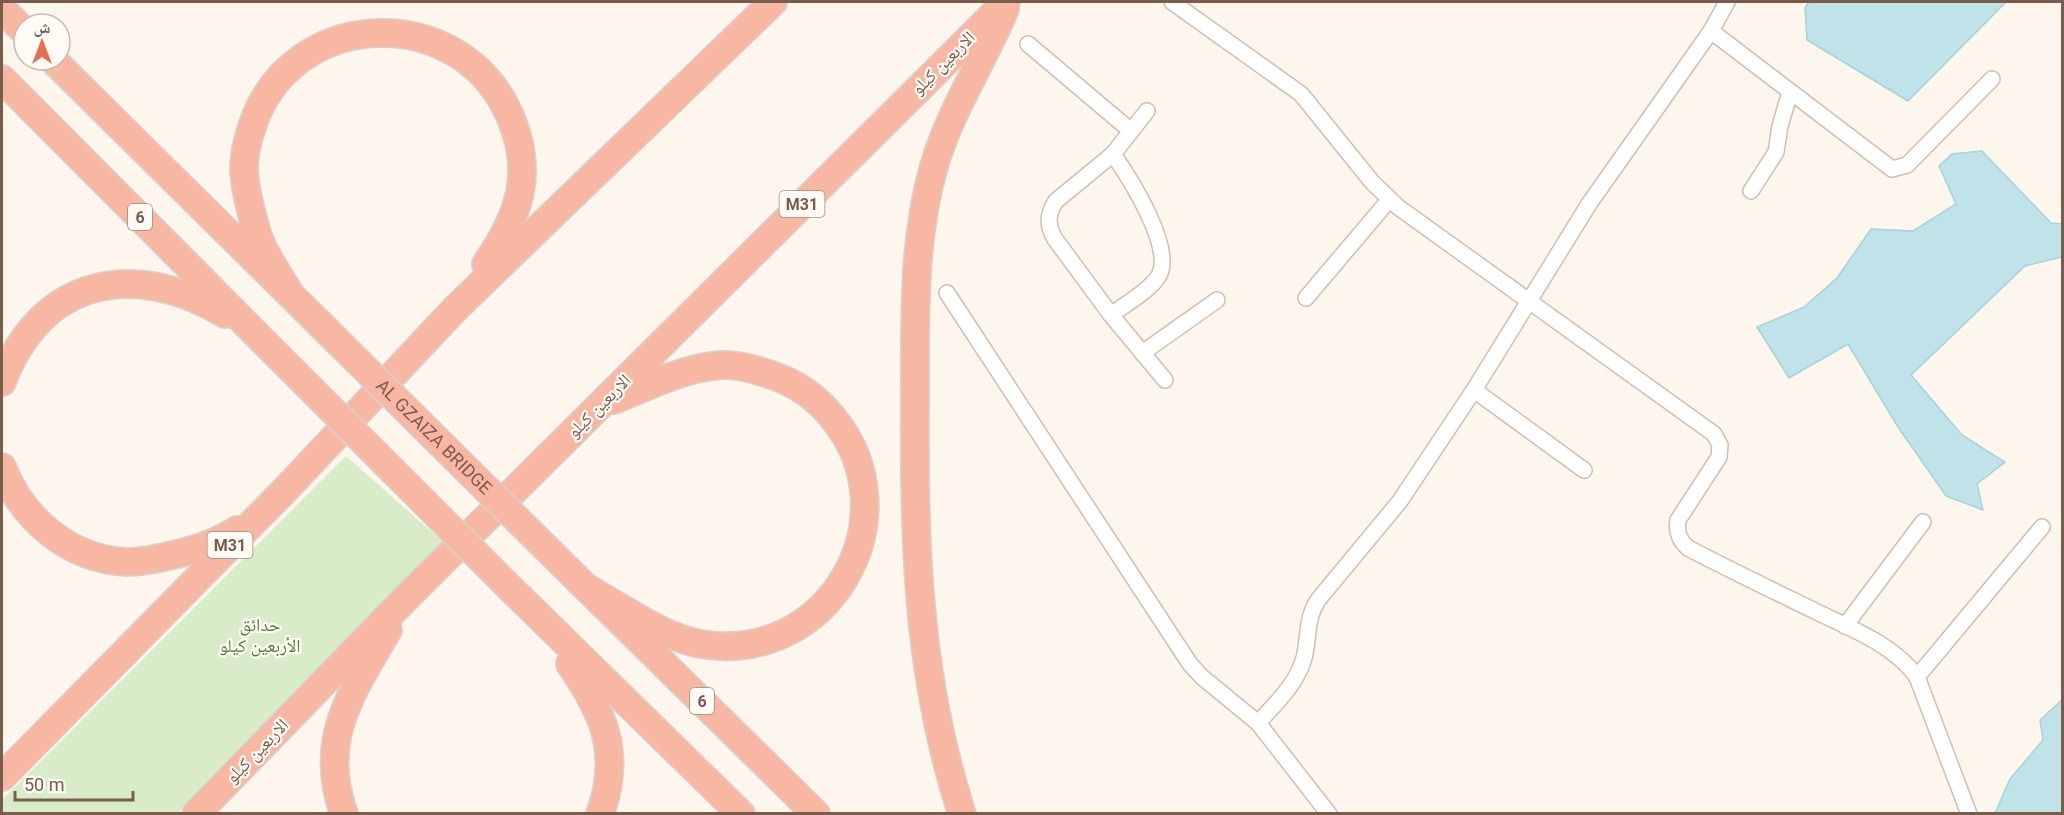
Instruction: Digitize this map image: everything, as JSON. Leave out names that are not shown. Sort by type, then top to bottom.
[{"type":"highway","name":"M31","points":[[2,777],[286,489],[454,309],[774,2]]},
{"type":"highway","points":[[962,813],[940,733],[929,680],[922,627],[914,481],[916,280],[922,220],[937,157],[953,117],[994,36],[1007,2]]},
{"type":"highway","name":"الاربعين كيلو","points":[[196,813],[409,594],[1007,2]]},
{"type":"highway","points":[[291,295],[261,245],[246,193],[244,168],[247,139],[259,107],[276,81],[302,57],[323,45],[361,33],[403,34],[442,44],[462,55],[486,76],[504,101],[516,128],[521,150],[523,170],[521,192],[515,212],[502,240],[454,309]]},
{"type":"highway","name":"AL GZAIZA BRIDGE","points":[[65,72],[816,813]]},
{"type":"highway","name":"6","points":[[2,79],[531,609],[741,813]]},
{"type":"highway","points":[[2,382],[16,351],[43,317],[64,302],[91,289],[124,283],[158,286],[195,298],[226,315],[278,356]]},
{"type":"highway","points":[[587,588],[674,636],[699,644],[733,646],[750,645],[769,640],[788,633],[826,605],[856,551],[864,511],[864,487],[858,465],[851,445],[839,425],[823,406],[800,387],[781,378],[744,367],[722,365],[690,370],[599,407]]},
{"type":"highway","points":[[2,467],[22,506],[33,519],[56,538],[84,553],[129,562],[168,556],[213,543],[230,535],[286,489]]},
{"type":"highway","points":[[344,813],[338,794],[334,756],[342,714],[353,689],[409,594]]},
{"type":"highway","points":[[531,609],[589,691],[601,715],[609,740],[610,775],[606,799],[600,813]]},
{"type":"street","points":[[1172,2],[1301,94],[1389,200],[1714,434],[1720,445],[1719,457],[1678,520],[1677,533],[1683,544],[1845,626],[1907,663],[1917,677],[1969,813]]},
{"type":"street","points":[[1258,723],[1286,692],[1299,670],[1304,658],[1309,618],[1318,600],[1400,501],[1474,390],[1589,204],[1711,30],[1720,4]]},
{"type":"street","points":[[1711,30],[1885,166],[1896,169],[1908,165],[1992,79]]},
{"type":"street","points":[[1028,44],[1131,131]]},
{"type":"street","points":[[1750,191],[1776,152],[1780,126],[1790,92]]},
{"type":"street","points":[[1147,111],[1113,154],[1056,201],[1048,220],[1055,239],[1111,315],[1165,380]]},
{"type":"street","points":[[1111,315],[1151,284],[1162,267],[1162,255],[1150,218],[1133,183],[1113,154]]},
{"type":"street","points":[[1306,298],[1389,200]]},
{"type":"street","points":[[948,293],[1190,664],[1202,677],[1258,723],[1329,813]]},
{"type":"street","points":[[1142,353],[1217,300]]},
{"type":"street","points":[[1474,390],[1584,470]]},
{"type":"street","points":[[1845,626],[1923,522]]},
{"type":"street","points":[[1917,677],[2042,527]]},
{"type":"green space","name":"حدائق الأربعين كيلو","points":[[346,456],[442,541],[290,702],[178,813],[2,814],[2,800]]},
{"type":"water","points":[[1809,2],[2006,2],[1908,101],[1807,40],[1805,8]]},
{"type":"water","points":[[1982,151],[2051,223],[2062,224],[2062,257],[2025,266],[1911,375],[1962,435],[2005,462],[1977,484],[1983,510],[1946,496],[1898,427],[1848,344],[1789,378],[1757,327],[1804,307],[1837,278],[1871,229],[1913,231],[1956,204],[1939,166],[1952,154]]},
{"type":"water","points":[[2062,700],[2062,813],[1995,813],[2010,779],[2043,740],[2040,720]]}]
